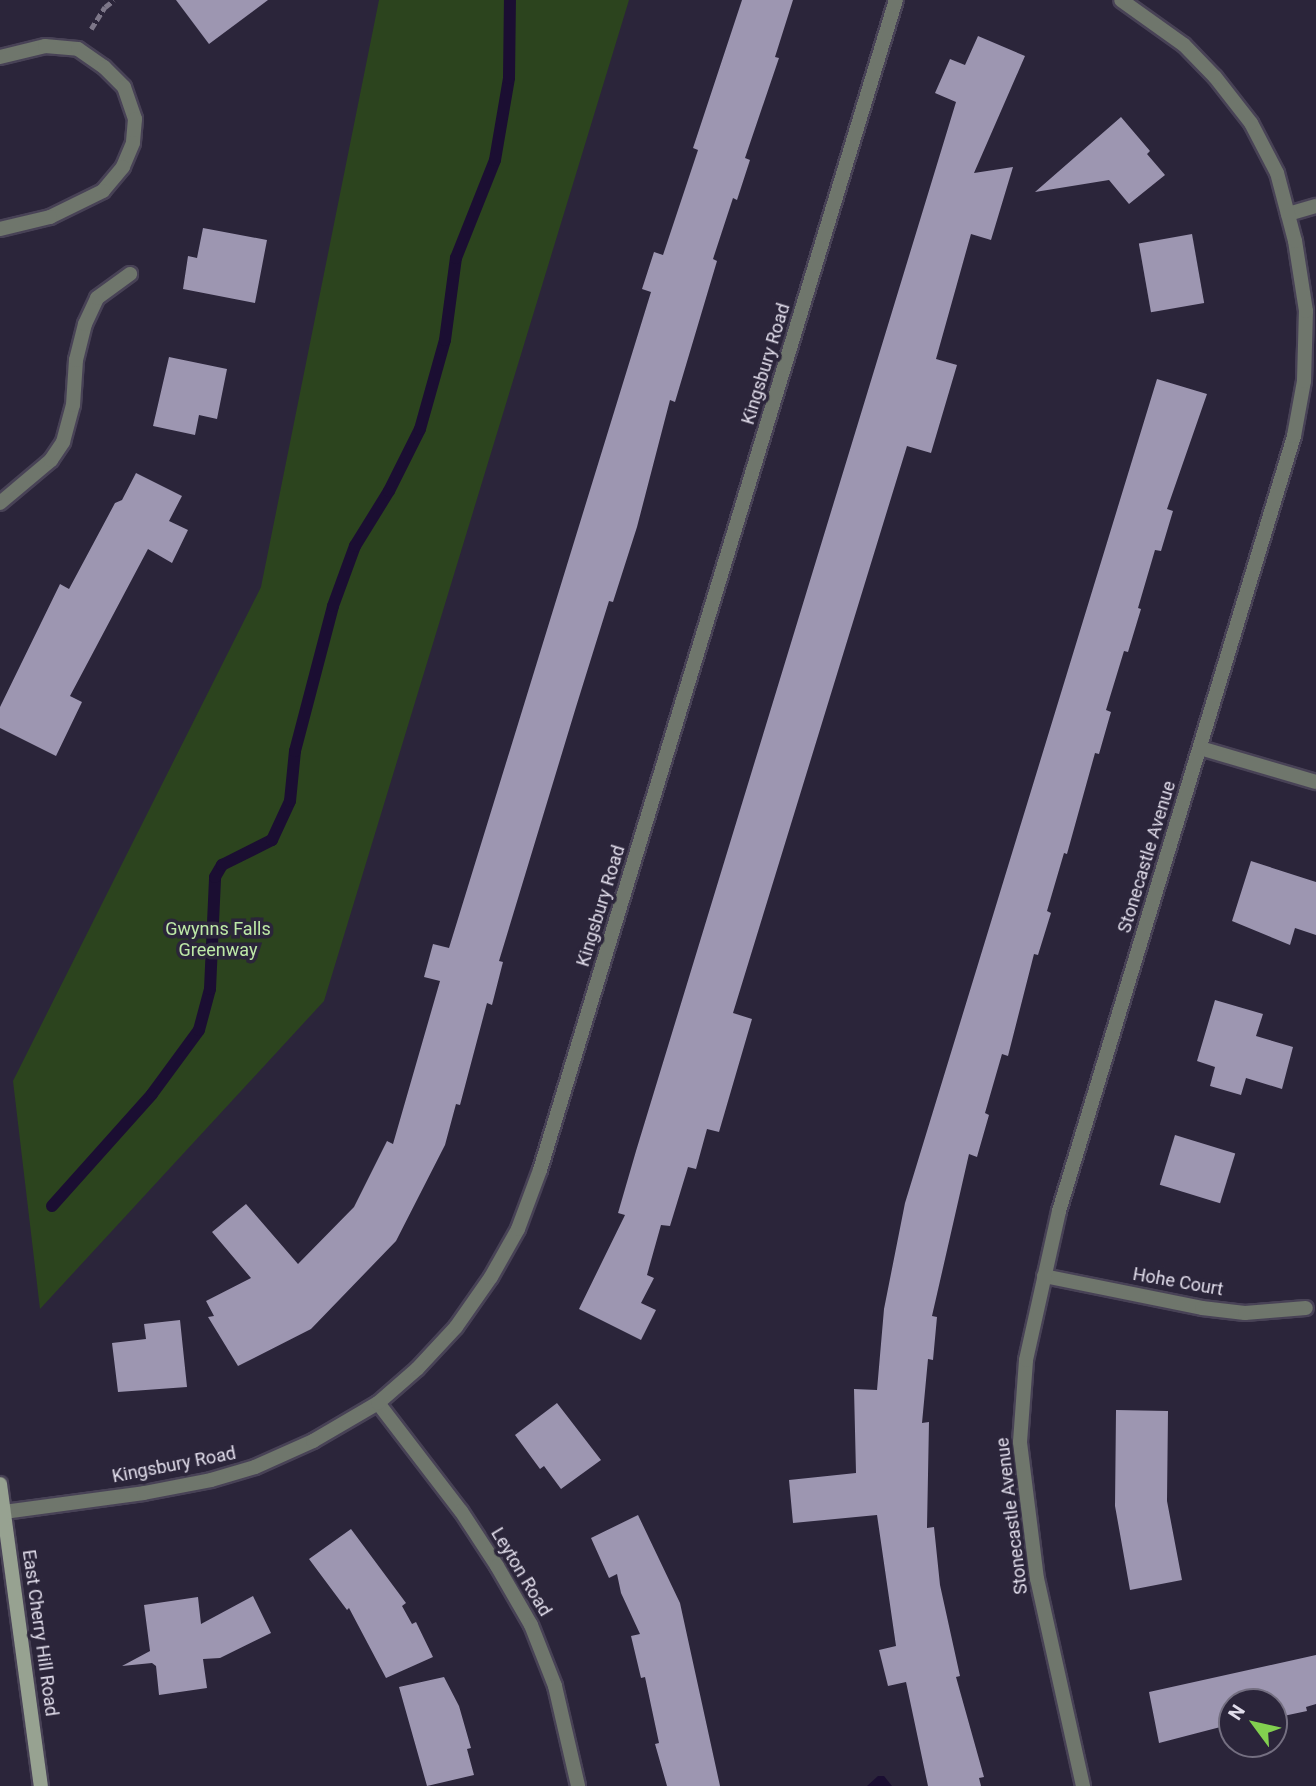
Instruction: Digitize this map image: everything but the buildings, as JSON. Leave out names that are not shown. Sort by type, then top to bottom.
[{"type":"main road","name":"East Cherry Hill Road","points":[[0,1484],[41,1786]]},
{"type":"street","name":"Kingsbury Road","points":[[4,1512],[144,1493],[222,1477],[255,1467],[313,1441],[378,1403],[456,1327],[491,1277],[518,1229],[540,1170],[896,0]]},
{"type":"street","name":"Stonecastle Avenue","points":[[1083,1786],[1037,1579],[1020,1442],[1026,1360],[1059,1211],[1294,436],[1304,381],[1306,311],[1295,241],[1277,173],[1251,123],[1184,45],[1121,0]]},
{"type":"street","points":[[0,57],[45,46],[78,49],[104,67],[124,87],[135,119],[133,143],[123,167],[103,191],[78,206],[50,217],[0,229]]},
{"type":"street","points":[[1288,214],[1316,206]]},
{"type":"street","points":[[0,503],[51,460],[64,442],[73,405],[76,360],[85,324],[97,298],[130,274]]},
{"type":"street","points":[[1200,748],[1316,782]]},
{"type":"street","name":"Hohe Court","points":[[1044,1276],[1202,1308],[1245,1313],[1306,1308]]},
{"type":"street","name":"Leyton Road","points":[[378,1403],[461,1511],[531,1625],[555,1686],[578,1786]]},
{"type":"path","points":[[78,49],[105,7],[114,0]]},
{"type":"green space","name":"Gwynns Falls Greenway","points":[[379,0],[629,0],[324,1001],[40,1309],[13,1081],[261,587]]},
{"type":"shaded area","points":[[878,1776],[884,1776],[892,1786],[867,1786]]},
{"type":"waterway","points":[[52,1206],[152,1094],[199,1030],[210,989],[215,877],[222,865],[272,840],[290,801],[295,751],[333,606],[355,546],[389,491],[420,429],[445,340],[456,258],[495,160],[509,78],[510,0]]}]
